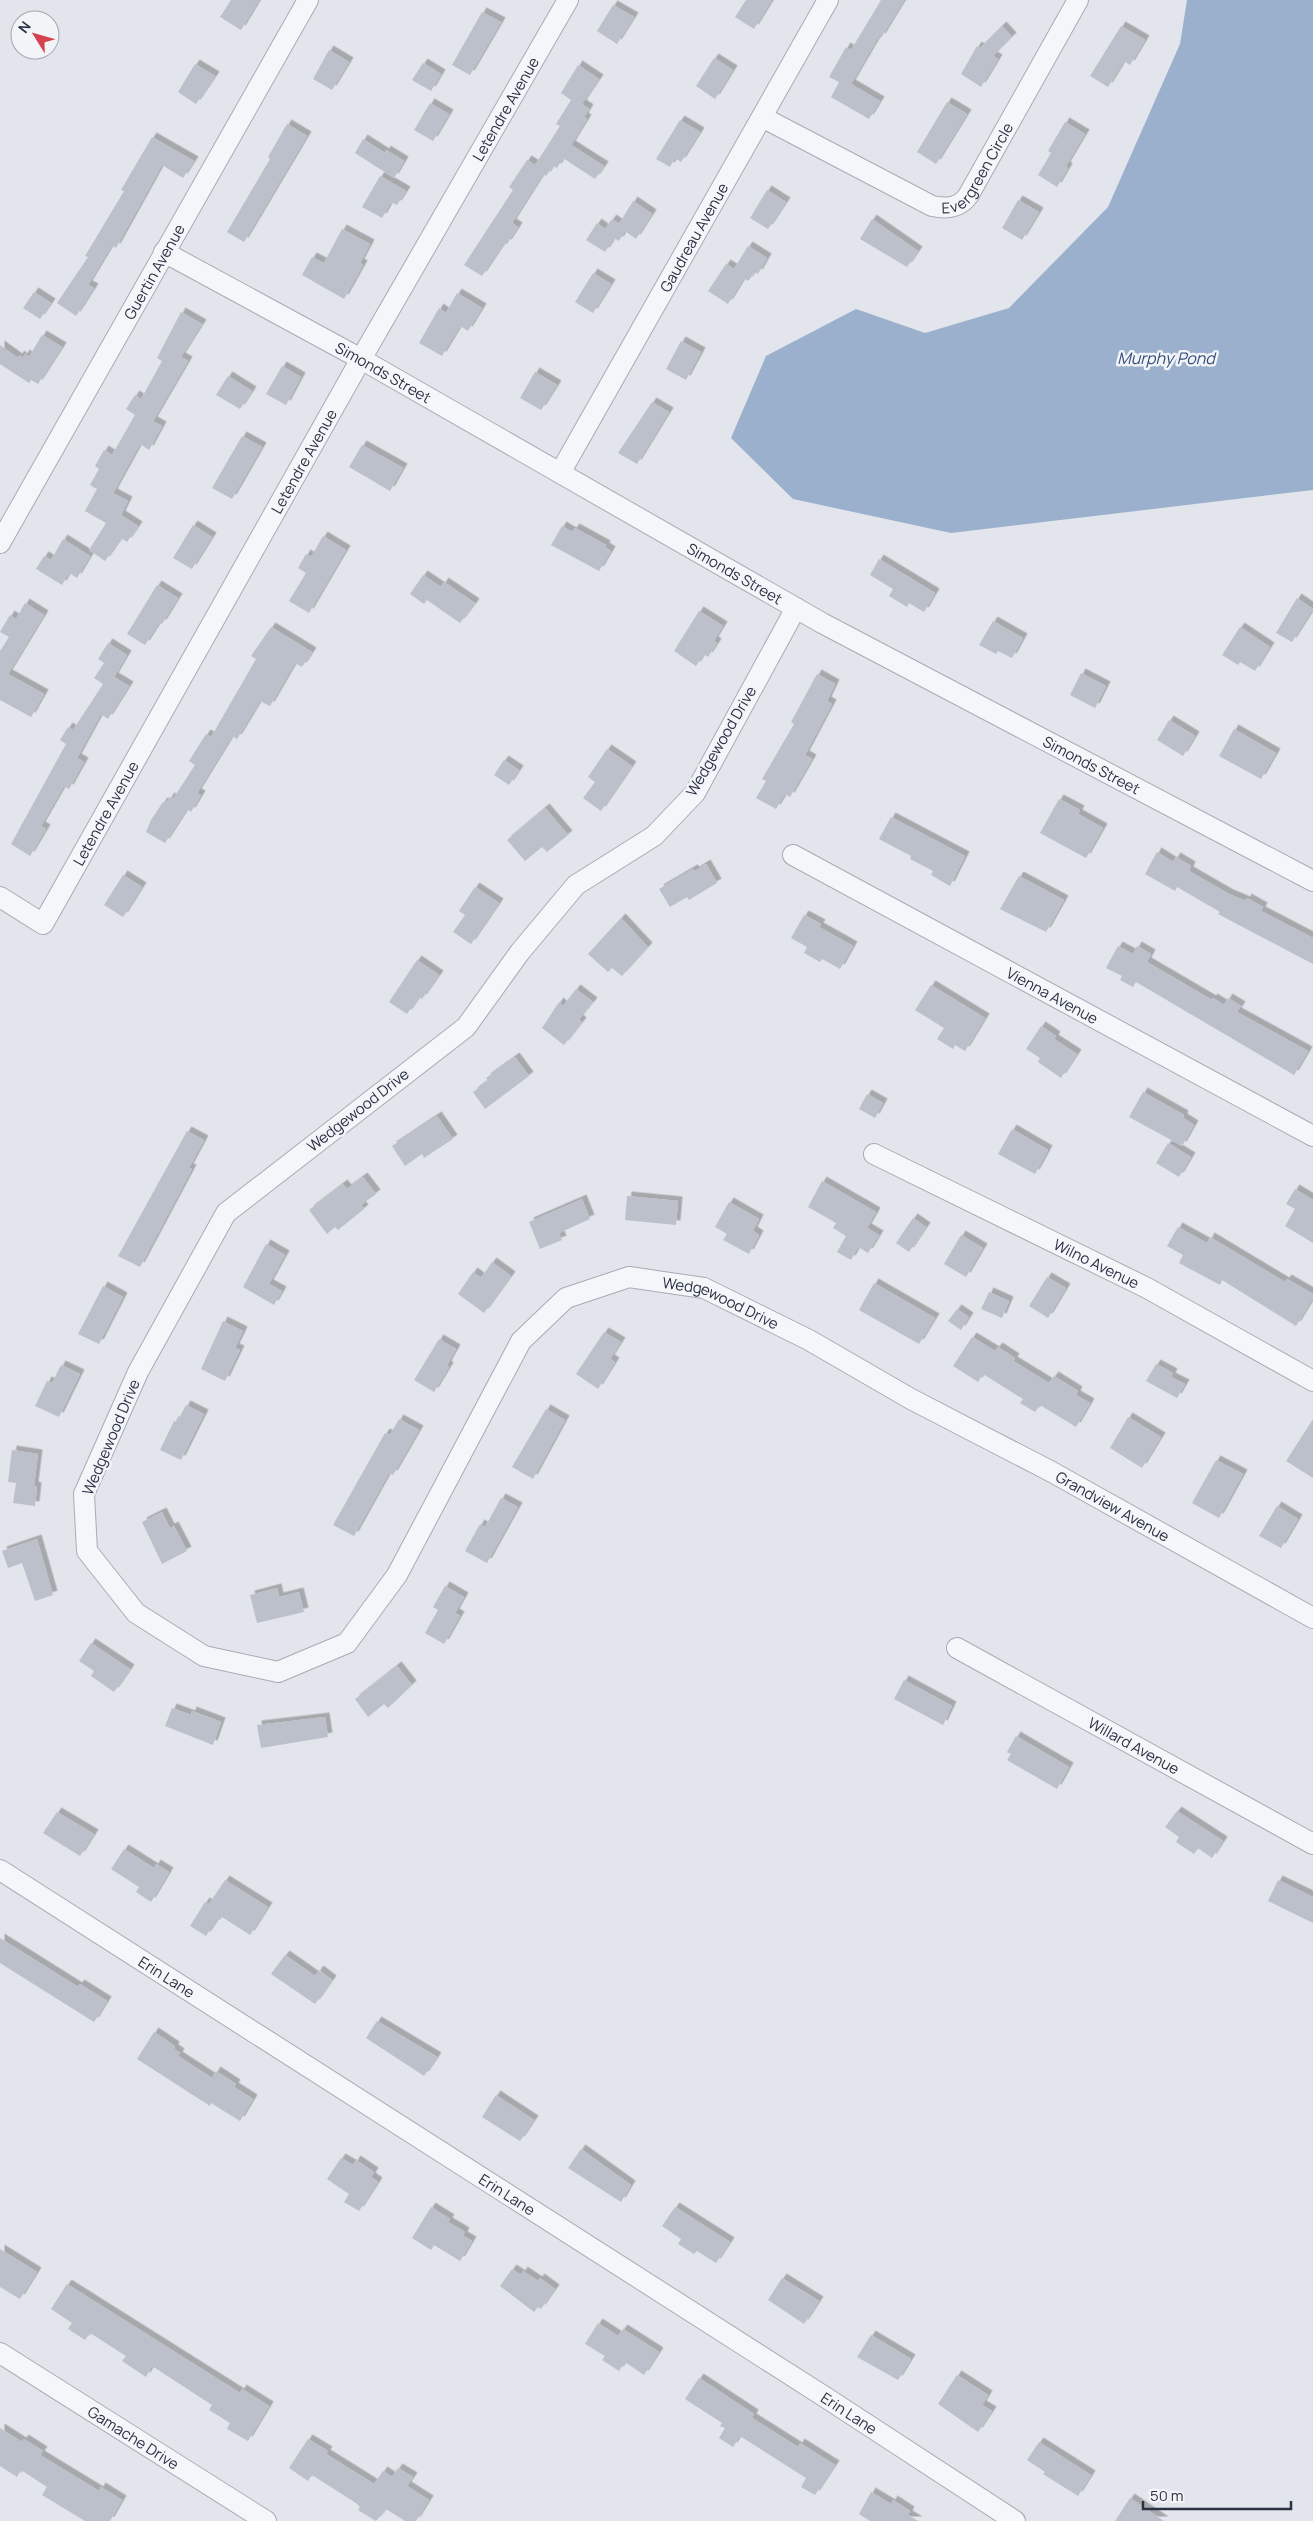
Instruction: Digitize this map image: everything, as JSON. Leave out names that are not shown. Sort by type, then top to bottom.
[{"type":"street","name":"Guertin Avenue","points":[[0,543],[308,0]]},
{"type":"street","name":"Letendre Avenue","points":[[0,897],[43,924],[360,359],[568,0]]},
{"type":"street","name":"Gaudreau Avenue","points":[[560,473],[828,0]]},
{"type":"street","name":"Evergreen Circle","points":[[762,117],[932,206],[950,208],[959,205],[968,196],[1078,0]]},
{"type":"street","name":"Simonds Street","points":[[164,252],[360,359],[796,608],[1313,882]]},
{"type":"street","name":"Wedgewood Drive","points":[[796,608],[694,793],[654,836],[576,885],[520,952],[466,1027],[226,1214],[138,1372],[84,1494],[87,1551],[136,1613],[204,1656],[278,1672],[347,1643],[397,1575],[521,1341],[566,1298],[629,1277],[704,1288],[809,1340],[911,1399]]},
{"type":"street","name":"Vienna Avenue","points":[[793,855],[1313,1136]]},
{"type":"street","name":"Wilno Avenue","points":[[874,1154],[1147,1288],[1313,1381]]},
{"type":"street","name":"Grandview Avenue","points":[[911,1399],[1052,1472],[1313,1618]]},
{"type":"street","name":"Willard Avenue","points":[[957,1648],[1313,1844]]},
{"type":"street","name":"Erin Lane","points":[[0,1870],[808,2386],[1015,2521]]},
{"type":"street","name":"Gamache Drive","points":[[0,2353],[266,2521]]},
{"type":"water","name":"Murphy Pond","points":[[1187,0],[1313,0],[1313,490],[951,533],[793,499],[731,438],[766,356],[856,309],[925,333],[1009,308],[1108,207],[1180,44]]},
{"type":"building","points":[[231,0],[259,0],[241,30],[220,17]]},
{"type":"building","points":[[746,0],[772,0],[754,29],[735,17]]},
{"type":"building","points":[[881,0],[904,0],[881,38],[879,36],[851,84],[880,101],[869,119],[831,97],[839,82],[829,77],[846,47],[851,50]]},
{"type":"building","points":[[613,5],[634,17],[617,44],[597,31]]},
{"type":"building","points":[[482,12],[501,22],[470,75],[452,65]]},
{"type":"building","points":[[1002,26],[1012,37],[993,56],[998,59],[981,87],[961,74],[977,46],[980,48]]},
{"type":"building","points":[[1121,26],[1145,40],[1130,65],[1124,61],[1108,87],[1090,76]]},
{"type":"building","points":[[329,50],[349,62],[332,90],[313,79]]},
{"type":"building","points":[[714,58],[733,70],[715,99],[696,86]]},
{"type":"building","points":[[423,63],[441,74],[431,91],[412,80]]},
{"type":"building","points":[[195,64],[215,76],[196,104],[178,92]]},
{"type":"building","points":[[578,65],[599,79],[582,104],[589,109],[584,117],[587,119],[571,145],[604,166],[595,179],[563,158],[557,168],[553,166],[546,176],[543,174],[512,223],[518,227],[507,244],[504,243],[482,276],[464,265],[513,190],[509,187],[527,160],[535,165],[560,126],[556,124],[571,100],[561,93]]},
{"type":"building","points":[[947,102],[967,114],[936,164],[917,152]]},
{"type":"building","points":[[430,103],[449,114],[433,141],[414,130]]},
{"type":"building","points":[[680,120],[700,132],[681,162],[675,158],[670,167],[656,159]]},
{"type":"building","points":[[1065,122],[1085,134],[1066,166],[1068,168],[1057,187],[1038,175],[1051,153],[1048,151]]},
{"type":"building","points":[[287,124],[307,136],[244,242],[227,232],[270,159],[268,157]]},
{"type":"building","points":[[152,137],[194,161],[183,178],[162,165],[116,248],[112,245],[88,285],[94,288],[76,316],[57,303],[88,257],[85,256],[124,191],[121,190]]},
{"type":"building","points":[[363,139],[385,153],[386,150],[404,161],[394,178],[355,153]]},
{"type":"building","points":[[380,176],[406,191],[397,205],[391,202],[382,218],[362,207]]},
{"type":"building","points":[[767,190],[786,202],[768,229],[750,218]]},
{"type":"building","points":[[1018,200],[1039,212],[1022,240],[1002,228]]},
{"type":"building","points":[[633,201],[652,214],[636,239],[625,231],[619,241],[614,238],[605,252],[586,240],[597,223],[605,229],[612,219],[619,224]]},
{"type":"building","points":[[872,219],[918,251],[907,267],[860,239]]},
{"type":"building","points":[[342,229],[370,244],[360,263],[363,265],[344,299],[302,275],[312,257],[324,263]]},
{"type":"building","points":[[748,246],[767,258],[758,274],[755,272],[748,281],[744,278],[728,304],[708,291],[726,264],[734,269]]},
{"type":"building","points":[[593,273],[611,284],[593,313],[575,302]]},
{"type":"building","points":[[34,292],[51,303],[40,319],[23,308]]},
{"type":"building","points":[[457,293],[482,308],[468,331],[460,326],[442,356],[419,343],[439,308],[446,313]]},
{"type":"building","points":[[181,312],[202,324],[181,357],[188,361],[153,421],[162,426],[149,450],[140,444],[113,493],[128,501],[121,515],[138,526],[127,542],[121,538],[105,561],[89,550],[106,523],[85,511],[97,489],[90,485],[99,469],[95,466],[104,450],[112,455],[135,415],[126,409],[135,395],[141,399],[162,361],[157,358]]},
{"type":"building","points":[[42,335],[62,347],[38,384],[31,380],[29,383],[0,364],[0,345],[18,358],[20,355],[23,358],[25,354],[29,357]]},
{"type":"building","points":[[681,341],[701,352],[686,380],[666,369]]},
{"type":"building","points":[[282,366],[301,377],[286,405],[266,394]]},
{"type":"building","points":[[535,372],[557,385],[541,410],[520,398]]},
{"type":"building","points":[[228,376],[252,391],[240,409],[216,395]]},
{"type":"building","points":[[652,402],[669,412],[637,464],[618,453]]},
{"type":"building","points":[[242,436],[262,447],[232,499],[212,488]]},
{"type":"building","points":[[362,445],[403,468],[390,491],[349,467]]},
{"type":"building","points":[[193,525],[212,537],[192,569],[173,558]]},
{"type":"building","points":[[562,526],[572,532],[575,528],[606,545],[605,547],[611,551],[599,571],[551,545]]},
{"type":"building","points":[[323,536],[346,550],[309,613],[289,601],[306,573],[298,568],[306,554],[311,557]]},
{"type":"building","points":[[63,539],[90,556],[77,578],[69,573],[62,585],[36,569],[44,556],[51,560]]},
{"type":"building","points":[[879,559],[935,593],[924,612],[909,603],[907,607],[889,596],[893,589],[870,575]]},
{"type":"building","points":[[423,575],[441,587],[444,582],[475,603],[460,623],[427,600],[424,604],[410,594]]},
{"type":"building","points":[[157,585],[178,598],[162,624],[159,623],[145,645],[127,634]]},
{"type":"building","points":[[1297,598],[1313,609],[1292,642],[1276,633]]},
{"type":"building","points":[[25,603],[44,615],[8,674],[44,694],[31,717],[0,700],[0,651],[9,637],[0,632],[10,615],[16,619]]},
{"type":"building","points":[[699,611],[723,626],[714,641],[717,643],[708,657],[704,654],[696,666],[674,651]]},
{"type":"building","points":[[993,621],[1023,638],[1012,658],[998,651],[996,654],[979,645]]},
{"type":"building","points":[[271,627],[312,652],[302,667],[295,663],[270,706],[260,701],[237,739],[232,736],[197,793],[201,795],[191,812],[187,809],[165,843],[146,832],[151,820],[163,802],[166,803],[170,797],[173,799],[195,765],[189,761],[206,734],[211,737],[256,659],[251,656]]},
{"type":"building","points":[[1240,627],[1270,647],[1255,671],[1240,662],[1238,665],[1222,655]]},
{"type":"building","points":[[108,643],[127,655],[114,677],[129,686],[108,719],[101,714],[77,758],[84,762],[69,789],[64,786],[41,826],[46,829],[30,856],[11,844],[66,744],[60,740],[68,727],[73,730],[103,684],[94,678],[104,663],[98,659]]},
{"type":"building","points":[[1081,673],[1106,686],[1095,708],[1070,695]]},
{"type":"building","points":[[817,674],[835,684],[827,701],[832,704],[805,755],[812,759],[790,797],[785,794],[776,809],[756,798],[766,781],[762,779],[794,724],[791,722]]},
{"type":"building","points":[[1169,720],[1195,736],[1183,756],[1157,740]]},
{"type":"building","points":[[1234,729],[1276,753],[1261,779],[1219,756]]},
{"type":"building","points":[[607,749],[632,766],[601,811],[583,798],[595,782],[588,777]]},
{"type":"building","points":[[504,760],[519,770],[509,785],[494,775]]},
{"type":"building","points":[[1059,799],[1080,810],[1078,814],[1103,828],[1086,858],[1040,833]]},
{"type":"building","points":[[545,808],[568,835],[547,852],[542,847],[525,861],[507,840]]},
{"type":"building","points":[[891,817],[965,856],[950,886],[931,875],[933,871],[910,859],[911,856],[879,839]]},
{"type":"building","points":[[1157,852],[1173,862],[1176,857],[1191,866],[1189,871],[1229,894],[1246,901],[1247,898],[1263,907],[1261,911],[1313,938],[1313,964],[1218,914],[1220,912],[1177,887],[1175,891],[1145,874]]},
{"type":"building","points":[[706,864],[717,883],[689,900],[687,897],[670,907],[659,889],[693,869],[695,871]]},
{"type":"building","points":[[123,875],[142,887],[123,917],[104,905]]},
{"type":"building","points":[[1019,876],[1064,900],[1046,932],[1000,909]]},
{"type":"building","points":[[475,887],[499,903],[471,944],[453,932],[465,915],[459,911]]},
{"type":"building","points":[[804,915],[821,924],[819,927],[853,946],[840,969],[822,959],[820,962],[804,953],[807,947],[791,938]]},
{"type":"building","points":[[621,918],[648,947],[622,976],[612,968],[608,972],[588,954]]},
{"type":"building","points":[[1118,946],[1133,954],[1137,946],[1151,954],[1147,962],[1212,1000],[1213,998],[1224,1005],[1228,998],[1241,1006],[1237,1012],[1308,1051],[1294,1075],[1136,982],[1133,987],[1120,980],[1122,976],[1106,968]]},
{"type":"building","points":[[417,960],[439,975],[422,999],[419,997],[407,1014],[389,1002]]},
{"type":"building","points":[[931,985],[985,1018],[965,1051],[955,1045],[953,1049],[937,1039],[944,1028],[915,1010]]},
{"type":"building","points":[[576,989],[593,1002],[579,1019],[582,1022],[564,1045],[542,1028],[559,1002],[563,1006]]},
{"type":"building","points":[[1041,1026],[1056,1036],[1054,1039],[1077,1054],[1061,1078],[1038,1062],[1040,1058],[1026,1049]]},
{"type":"building","points":[[515,1057],[529,1076],[485,1109],[473,1092],[488,1081],[486,1078]]},
{"type":"building","points":[[1143,1092],[1184,1115],[1183,1118],[1194,1125],[1182,1146],[1129,1117]]},
{"type":"building","points":[[867,1094],[883,1103],[875,1118],[859,1109]]},
{"type":"building","points":[[437,1116],[453,1139],[424,1158],[422,1154],[405,1166],[392,1146]]},
{"type":"building","points":[[1012,1129],[1048,1150],[1035,1174],[998,1154]]},
{"type":"building","points":[[187,1131],[204,1140],[189,1168],[192,1169],[140,1267],[118,1256]]},
{"type":"building","points":[[1168,1143],[1191,1157],[1179,1177],[1156,1163]]},
{"type":"building","points":[[363,1177],[376,1194],[361,1205],[364,1209],[338,1230],[335,1227],[327,1234],[309,1210],[343,1184],[347,1189]]},
{"type":"building","points":[[822,1181],[876,1212],[867,1228],[879,1235],[868,1253],[858,1247],[851,1260],[837,1252],[846,1236],[833,1228],[836,1223],[808,1207]]},
{"type":"building","points":[[1295,1189],[1313,1200],[1313,1243],[1285,1226],[1295,1209],[1286,1204]]},
{"type":"building","points":[[627,1196],[678,1201],[676,1225],[625,1220]]},
{"type":"building","points":[[582,1199],[590,1219],[559,1233],[562,1240],[540,1249],[529,1222]]},
{"type":"building","points":[[729,1202],[759,1219],[753,1231],[759,1235],[749,1254],[723,1240],[727,1234],[715,1227]]},
{"type":"building","points":[[913,1218],[926,1227],[909,1252],[896,1243]]},
{"type":"building","points":[[1178,1227],[1207,1243],[1210,1237],[1285,1282],[1287,1279],[1313,1294],[1313,1298],[1296,1326],[1222,1280],[1220,1285],[1179,1263],[1183,1255],[1167,1246]]},
{"type":"building","points":[[961,1235],[983,1248],[966,1277],[944,1264]]},
{"type":"building","points":[[266,1244],[285,1255],[269,1284],[282,1291],[274,1305],[243,1287]]},
{"type":"building","points":[[492,1262],[511,1276],[484,1313],[458,1294],[473,1272],[481,1278]]},
{"type":"building","points":[[1047,1277],[1066,1288],[1048,1318],[1029,1306]]},
{"type":"building","points":[[874,1283],[935,1318],[919,1344],[859,1310]]},
{"type":"building","points":[[103,1286],[123,1297],[99,1344],[78,1334]]},
{"type":"building","points":[[989,1292],[1009,1301],[1002,1318],[981,1309]]},
{"type":"building","points":[[957,1309],[969,1317],[961,1330],[948,1321]]},
{"type":"building","points":[[223,1321],[243,1331],[235,1348],[240,1350],[225,1381],[201,1369]]},
{"type":"building","points":[[604,1332],[621,1342],[610,1359],[615,1362],[598,1389],[576,1374]]},
{"type":"building","points":[[972,1337],[995,1351],[998,1347],[1015,1358],[1013,1361],[1049,1383],[1054,1376],[1078,1391],[1076,1395],[1090,1403],[1076,1427],[1040,1405],[1035,1412],[1020,1403],[1023,1399],[983,1374],[978,1382],[953,1366]]},
{"type":"building","points":[[439,1339],[456,1349],[447,1365],[449,1367],[434,1392],[414,1380]]},
{"type":"building","points":[[1156,1364],[1173,1373],[1171,1377],[1185,1384],[1177,1398],[1146,1381]]},
{"type":"building","points":[[61,1365],[80,1374],[59,1417],[35,1406],[47,1381],[52,1383]]},
{"type":"building","points":[[186,1405],[204,1414],[181,1460],[160,1450],[174,1421],[177,1422]]},
{"type":"building","points":[[546,1409],[565,1420],[533,1479],[512,1467]]},
{"type":"building","points":[[1128,1417],[1161,1437],[1142,1468],[1110,1448]]},
{"type":"building","points":[[399,1419],[419,1430],[393,1475],[389,1473],[354,1536],[333,1525],[385,1433],[390,1435]]},
{"type":"building","points":[[1313,1419],[1313,1478],[1286,1461]]},
{"type":"building","points":[[12,1450],[38,1454],[34,1486],[37,1487],[35,1506],[13,1503],[16,1483],[8,1482]]},
{"type":"building","points":[[1216,1460],[1243,1474],[1219,1518],[1192,1503]]},
{"type":"building","points":[[501,1498],[518,1507],[487,1563],[465,1551],[480,1524],[485,1527]]},
{"type":"building","points":[[1277,1506],[1298,1519],[1281,1548],[1259,1536]]},
{"type":"building","points":[[162,1512],[170,1528],[174,1526],[187,1551],[162,1564],[142,1522]]},
{"type":"building","points":[[37,1539],[53,1595],[35,1601],[22,1563],[8,1568],[2,1551]]},
{"type":"building","points":[[445,1586],[464,1597],[455,1613],[460,1616],[444,1644],[425,1633],[438,1610],[433,1607]]},
{"type":"building","points":[[277,1588],[279,1597],[299,1592],[304,1612],[257,1623],[250,1595]]},
{"type":"building","points":[[91,1643],[130,1669],[114,1692],[91,1676],[94,1671],[79,1661]]},
{"type":"building","points":[[397,1666],[412,1685],[388,1708],[384,1704],[368,1717],[355,1699]]},
{"type":"building","points":[[904,1680],[952,1706],[943,1725],[894,1699]]},
{"type":"building","points":[[172,1708],[191,1715],[192,1711],[221,1722],[213,1745],[165,1726]]},
{"type":"building","points":[[325,1717],[328,1737],[261,1748],[257,1725]]},
{"type":"building","points":[[1016,1736],[1069,1767],[1057,1789],[1007,1760],[1011,1754],[1007,1752]]},
{"type":"building","points":[[1177,1811],[1223,1841],[1212,1858],[1198,1848],[1194,1854],[1176,1842],[1179,1837],[1165,1827]]},
{"type":"building","points":[[57,1812],[94,1834],[80,1856],[43,1833]]},
{"type":"building","points":[[124,1849],[154,1868],[156,1864],[169,1872],[151,1902],[136,1892],[139,1887],[111,1869]]},
{"type":"building","points":[[225,1880],[268,1907],[250,1935],[222,1917],[220,1920],[218,1918],[206,1936],[190,1926],[205,1902],[209,1904]]},
{"type":"building","points":[[1278,1880],[1313,1897],[1313,1923],[1268,1901]]},
{"type":"building","points":[[0,1938],[78,1987],[80,1984],[107,2001],[94,2022],[0,1963]]},
{"type":"building","points":[[285,1955],[315,1976],[319,1970],[332,1980],[315,2004],[271,1974]]},
{"type":"building","points":[[377,2021],[437,2057],[424,2076],[366,2038]]},
{"type":"building","points":[[154,2032],[175,2046],[174,2049],[180,2053],[178,2056],[212,2078],[216,2071],[236,2084],[234,2087],[253,2099],[240,2121],[211,2103],[210,2106],[137,2059]]},
{"type":"building","points":[[496,2095],[534,2120],[520,2141],[482,2117]]},
{"type":"building","points":[[581,2149],[631,2185],[621,2202],[568,2168]]},
{"type":"building","points":[[341,2158],[353,2165],[356,2160],[374,2172],[371,2177],[378,2182],[359,2211],[344,2202],[349,2194],[327,2179]]},
{"type":"building","points":[[431,2207],[450,2219],[448,2222],[465,2232],[463,2236],[472,2241],[460,2261],[434,2245],[431,2250],[412,2238]]},
{"type":"building","points":[[675,2207],[730,2242],[716,2263],[697,2251],[694,2254],[678,2244],[681,2239],[662,2226]]},
{"type":"building","points":[[0,2249],[37,2272],[20,2299],[0,2287]]},
{"type":"building","points":[[512,2269],[521,2275],[523,2271],[538,2281],[540,2278],[555,2289],[541,2309],[538,2307],[534,2312],[500,2286]]},
{"type":"building","points":[[782,2278],[819,2301],[804,2324],[768,2300]]},
{"type":"building","points":[[67,2284],[240,2393],[242,2389],[269,2406],[248,2441],[227,2429],[230,2423],[209,2410],[212,2405],[152,2366],[146,2377],[122,2361],[126,2356],[90,2333],[85,2340],[68,2329],[72,2323],[51,2309]]},
{"type":"building","points":[[598,2323],[618,2336],[623,2329],[659,2352],[644,2375],[625,2362],[619,2371],[602,2360],[605,2356],[585,2344]]},
{"type":"building","points":[[871,2335],[911,2359],[898,2380],[857,2357]]},
{"type":"building","points":[[957,2375],[988,2395],[982,2405],[992,2411],[978,2432],[938,2404]]},
{"type":"building","points":[[699,2378],[754,2414],[752,2418],[798,2447],[800,2443],[835,2465],[815,2495],[801,2487],[806,2478],[740,2436],[733,2447],[719,2438],[725,2428],[720,2426],[722,2423],[685,2399]]},
{"type":"building","points":[[0,2428],[22,2442],[24,2439],[43,2451],[40,2455],[99,2491],[101,2487],[122,2500],[110,2521],[85,2521],[42,2495],[47,2487],[21,2470],[17,2477],[0,2466]]},
{"type":"building","points":[[308,2439],[328,2451],[326,2454],[374,2484],[383,2471],[392,2477],[398,2468],[413,2477],[407,2486],[429,2500],[416,2521],[405,2521],[386,2509],[376,2521],[358,2510],[360,2507],[356,2503],[312,2475],[308,2481],[289,2468]]},
{"type":"building","points":[[1039,2442],[1091,2475],[1078,2496],[1043,2474],[1045,2472],[1027,2460]]},
{"type":"building","points":[[871,2492],[891,2504],[893,2500],[910,2511],[908,2515],[918,2521],[870,2521],[859,2514]]},
{"type":"building","points":[[1130,2498],[1164,2521],[1115,2521]]}]
